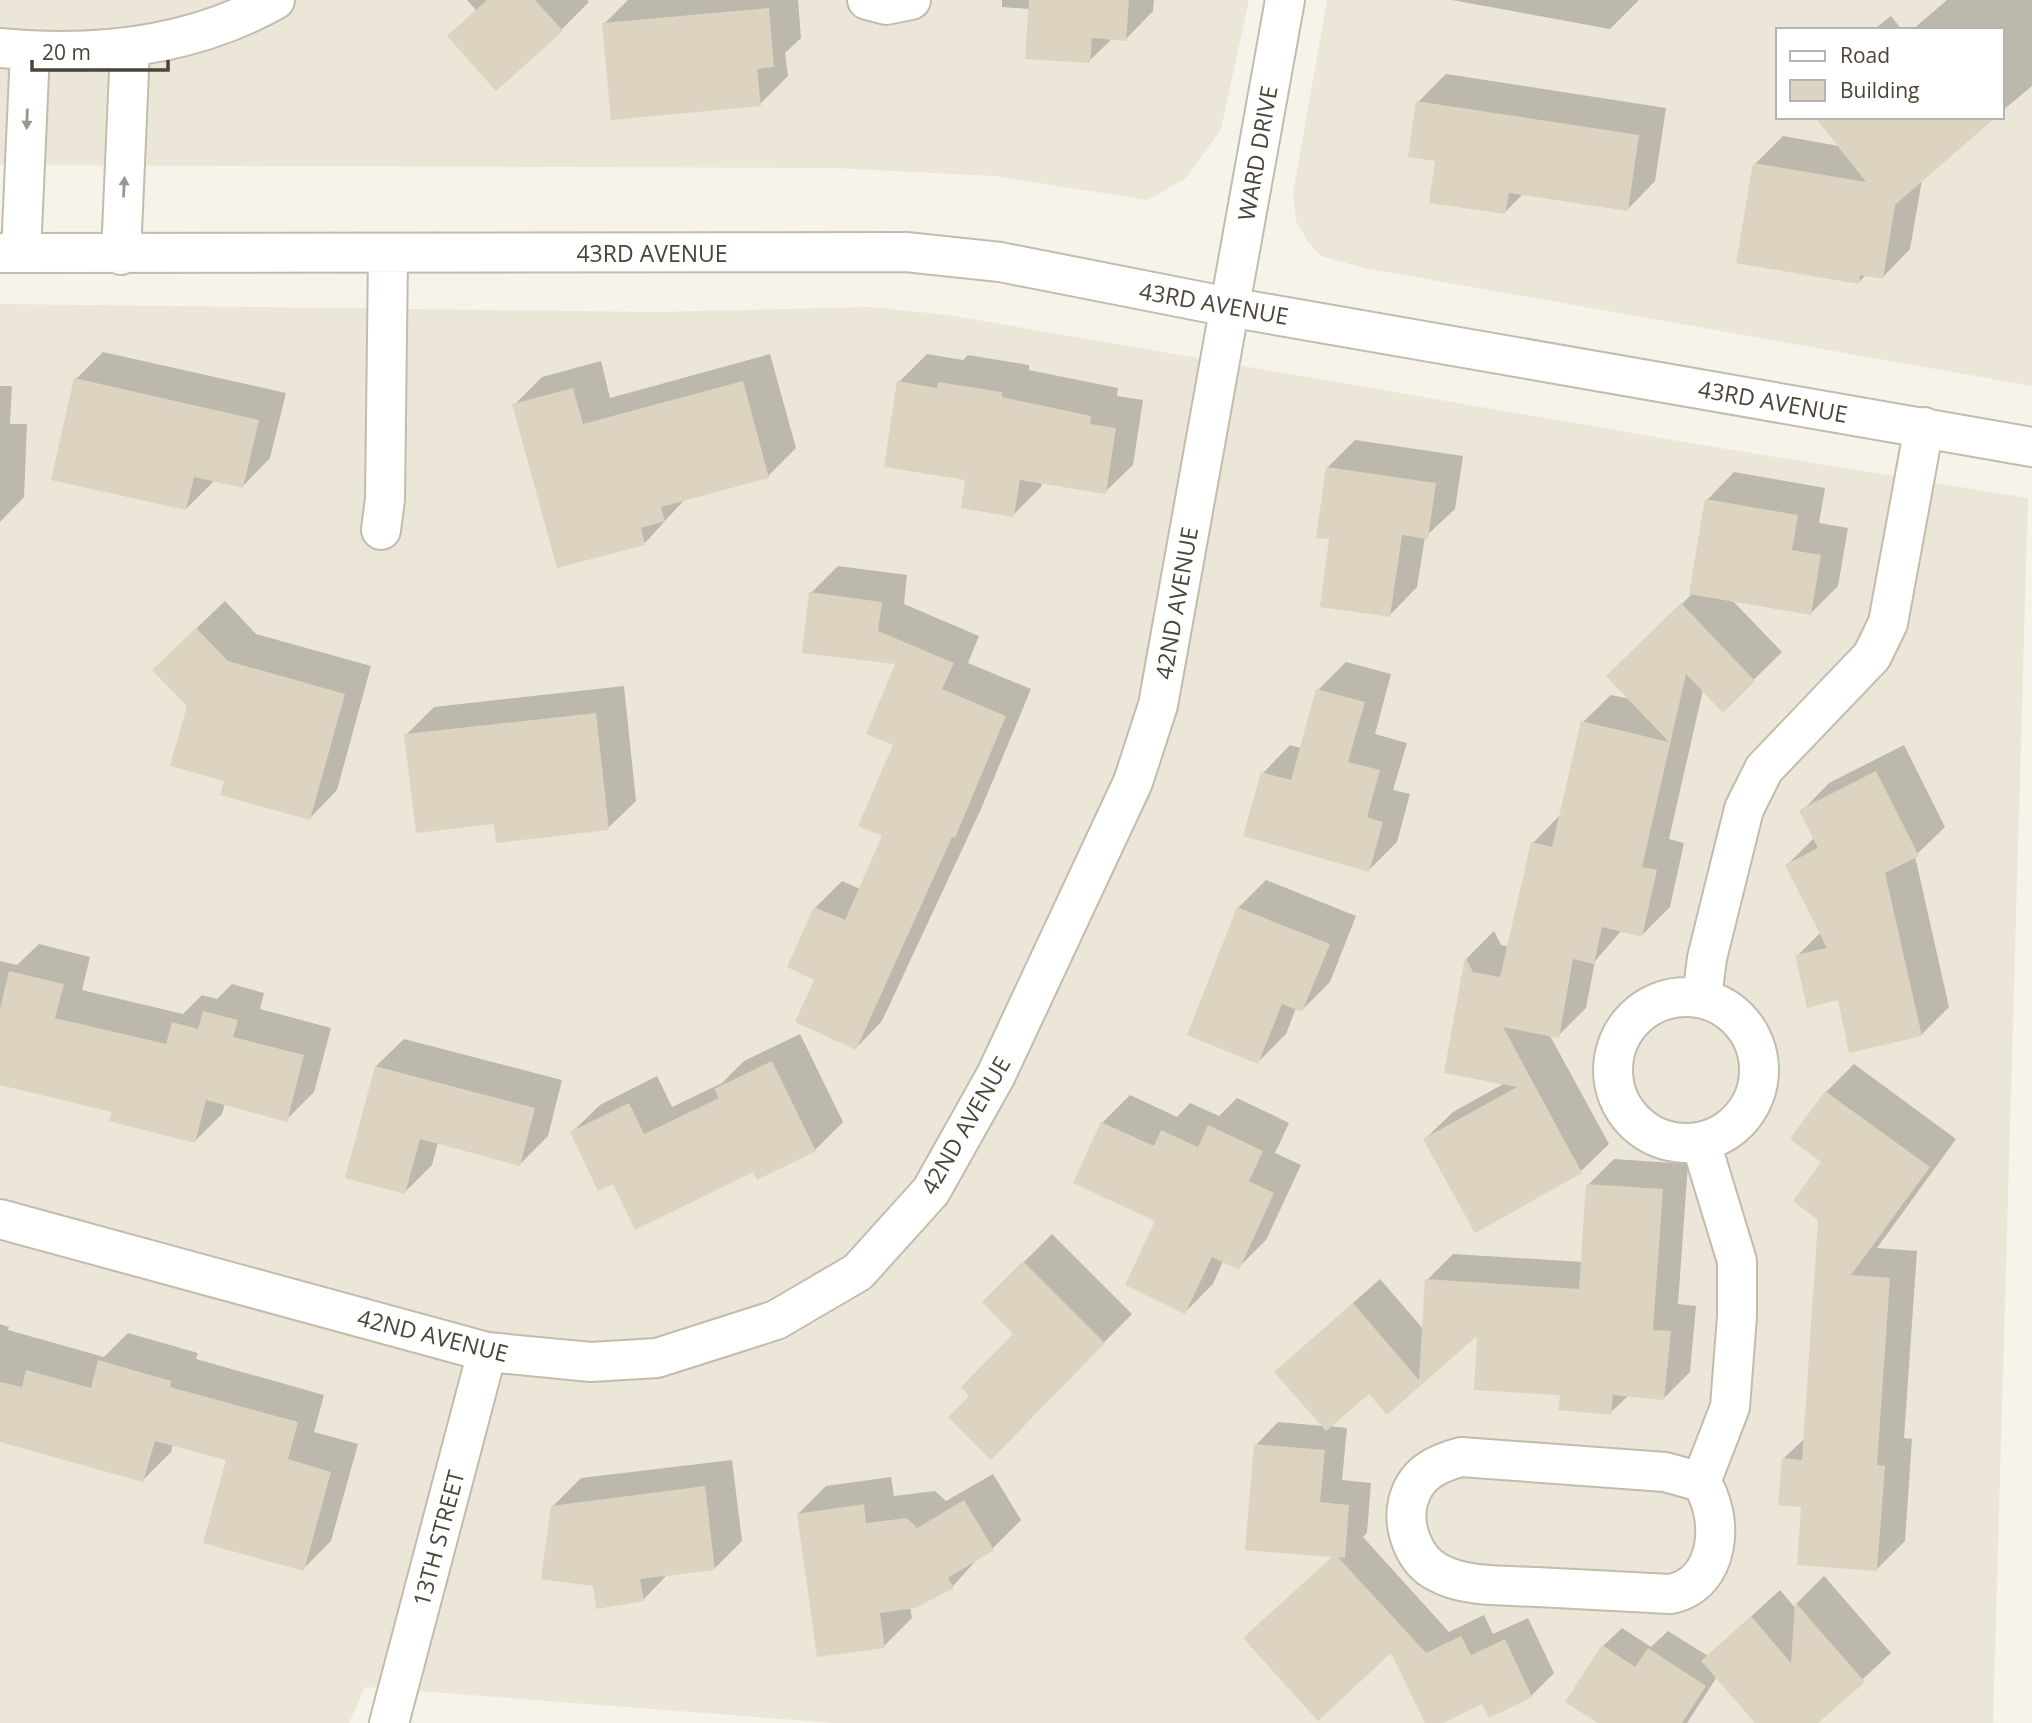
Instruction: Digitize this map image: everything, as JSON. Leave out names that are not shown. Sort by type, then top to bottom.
[{"type":"street","points":[[10,253],[15,49],[130,48],[201,34],[242,19],[275,0]]},
{"type":"street","points":[[867,0],[886,5],[911,0]]},
{"type":"street","name":"WARD DRIVE","points":[[1229,307],[1285,0]]},
{"type":"street","points":[[121,255],[130,48]]},
{"type":"street","name":"43RD AVENUE","points":[[10,253],[388,255],[906,252],[1000,262],[1229,307],[2032,447]]},
{"type":"street","points":[[381,530],[385,499],[388,255]]},
{"type":"street","name":"42ND AVENUE","points":[[0,1219],[487,1352],[591,1363],[657,1358],[776,1320],[858,1272],[931,1191],[996,1074],[1133,782],[1158,705],[1229,307]]},
{"type":"street","points":[[1702,998],[1707,958],[1744,809],[1763,769],[1872,656],[1888,623],[1923,428]]},
{"type":"street","points":[[1702,998],[1725,1007],[1744,1024],[1756,1046],[1760,1071],[1755,1096],[1744,1117],[1725,1134],[1701,1143],[1677,1144],[1655,1137],[1635,1124],[1621,1105],[1614,1082],[1613,1058],[1621,1036],[1635,1016],[1656,1003],[1702,998]]},
{"type":"street","points":[[1701,1143],[1737,1261],[1737,1316],[1730,1407],[1701,1482]]},
{"type":"street","name":"13TH STREET","points":[[389,1723],[487,1352]]},
{"type":"street","points":[[1461,1457],[1665,1472],[1701,1482],[1711,1496],[1716,1516],[1711,1559],[1696,1583],[1671,1594],[1458,1580],[1435,1572],[1416,1552],[1408,1529],[1407,1507],[1412,1487],[1424,1473],[1440,1463],[1461,1457]]},
{"type":"shaded area","points":[[0,0],[1249,0],[1221,129],[1186,178],[1148,200],[994,176],[835,168],[0,165]]},
{"type":"shaded area","points":[[1327,0],[2032,0],[2032,386],[1364,268],[1321,256],[1308,242],[1296,221],[1293,193]]},
{"type":"shaded area","points":[[0,304],[658,312],[871,307],[948,315],[1690,443],[2028,498],[1993,1723],[835,1723],[365,1687],[349,1723],[0,1723]]},
{"type":"building","points":[[487,0],[535,0],[563,31],[496,91],[447,36]]},
{"type":"building","points":[[1029,0],[1129,0],[1126,41],[1092,38],[1090,63],[1025,59]]},
{"type":"building","points":[[769,8],[774,67],[757,69],[761,106],[611,120],[602,23]]},
{"type":"building","points":[[1416,101],[1639,135],[1628,211],[1509,193],[1505,214],[1429,203],[1435,161],[1408,157]]},
{"type":"building","points":[[1817,119],[1994,119],[1895,205],[1883,279],[1860,275],[1859,284],[1736,263],[1753,163],[1866,182]]},
{"type":"building","points":[[74,378],[259,420],[243,488],[194,477],[186,510],[51,480]]},
{"type":"building","points":[[743,381],[769,478],[661,507],[665,521],[641,528],[645,545],[557,568],[512,404],[573,388],[583,424]]},
{"type":"building","points":[[897,381],[937,388],[938,382],[1002,392],[1002,397],[1091,416],[1090,424],[1116,428],[1106,494],[1020,480],[1014,517],[961,508],[965,480],[884,467]]},
{"type":"building","points":[[1326,467],[1436,483],[1428,539],[1402,535],[1390,617],[1320,607],[1329,539],[1316,538]]},
{"type":"building","points":[[1705,499],[1798,515],[1792,550],[1821,555],[1811,615],[1689,594]]},
{"type":"building","points":[[809,592],[882,602],[878,631],[954,663],[942,689],[1006,716],[955,838],[952,837],[856,1050],[795,1022],[814,980],[787,967],[814,907],[845,920],[882,836],[858,826],[893,745],[866,734],[895,664],[802,653]]},
{"type":"building","points":[[1681,603],[1755,681],[1723,713],[1686,674],[1642,867],[1657,870],[1642,937],[1602,927],[1594,964],[1573,959],[1559,1038],[1503,1027],[1582,1173],[1475,1233],[1423,1139],[1517,1087],[1444,1073],[1465,957],[1473,972],[1500,977],[1531,842],[1552,847],[1581,721],[1669,742],[1606,676]]},
{"type":"building","points":[[196,628],[228,661],[345,694],[310,820],[220,795],[224,781],[170,766],[187,706],[152,670]]},
{"type":"building","points":[[1316,689],[1365,702],[1348,762],[1380,770],[1367,817],[1383,822],[1369,872],[1243,836],[1261,772],[1291,780]]},
{"type":"building","points":[[596,713],[609,830],[496,843],[494,824],[416,833],[404,734]]},
{"type":"building","points":[[1876,771],[1919,856],[1885,873],[1922,1036],[1849,1053],[1838,1000],[1807,1008],[1795,955],[1827,948],[1785,865],[1818,848],[1799,810]]},
{"type":"building","points":[[1237,907],[1330,944],[1302,1012],[1282,1004],[1258,1064],[1187,1035]]},
{"type":"building","points":[[9,971],[64,984],[55,1018],[166,1044],[172,1022],[198,1029],[203,1011],[238,1020],[233,1037],[304,1055],[287,1122],[206,1100],[195,1143],[109,1121],[112,1112],[0,1085],[0,1009]]},
{"type":"building","points":[[772,1061],[816,1151],[757,1180],[753,1172],[635,1230],[613,1184],[598,1191],[570,1132],[629,1103],[644,1134],[719,1098],[714,1089]]},
{"type":"building","points":[[375,1066],[535,1108],[520,1166],[420,1139],[405,1194],[345,1178]]},
{"type":"building","points":[[1825,1091],[1930,1167],[1851,1275],[1890,1278],[1877,1465],[1885,1466],[1877,1571],[1797,1565],[1801,1507],[1778,1505],[1782,1458],[1802,1460],[1818,1220],[1793,1201],[1821,1162],[1790,1139]]},
{"type":"building","points":[[1101,1122],[1154,1146],[1161,1130],[1198,1147],[1208,1125],[1263,1151],[1249,1181],[1274,1193],[1239,1270],[1212,1257],[1185,1314],[1125,1285],[1155,1221],[1073,1183]]},
{"type":"building","points":[[1586,1184],[1663,1189],[1653,1330],[1671,1331],[1664,1400],[1613,1395],[1611,1415],[1558,1410],[1560,1395],[1474,1390],[1477,1336],[1387,1415],[1369,1394],[1326,1431],[1274,1372],[1353,1303],[1419,1380],[1425,1279],[1579,1289]]},
{"type":"building","points":[[1023,1261],[1105,1343],[991,1460],[948,1417],[969,1396],[961,1387],[1013,1334],[982,1302]]},
{"type":"building","points":[[98,1360],[171,1381],[170,1387],[298,1422],[288,1459],[331,1472],[304,1571],[203,1543],[226,1460],[155,1441],[143,1482],[0,1442],[0,1382],[22,1387],[26,1370],[91,1388]]},
{"type":"building","points":[[1254,1444],[1325,1450],[1320,1502],[1349,1505],[1345,1558],[1338,1557],[1426,1653],[1461,1636],[1471,1655],[1505,1639],[1532,1697],[1489,1718],[1482,1704],[1443,1723],[1425,1723],[1391,1653],[1318,1721],[1243,1638],[1332,1557],[1245,1550]]},
{"type":"building","points":[[705,1486],[715,1570],[640,1579],[644,1601],[596,1609],[593,1586],[541,1579],[551,1506]]},
{"type":"building","points":[[964,1500],[994,1550],[948,1578],[954,1588],[915,1608],[880,1613],[885,1648],[817,1657],[797,1514],[864,1504],[866,1523],[907,1518],[917,1528]]},
{"type":"building","points":[[1795,1602],[1865,1682],[1818,1723],[1755,1723],[1701,1661],[1751,1616],[1791,1663]]},
{"type":"building","points":[[1602,1645],[1635,1667],[1648,1648],[1706,1686],[1682,1723],[1598,1723],[1565,1702]]}]
